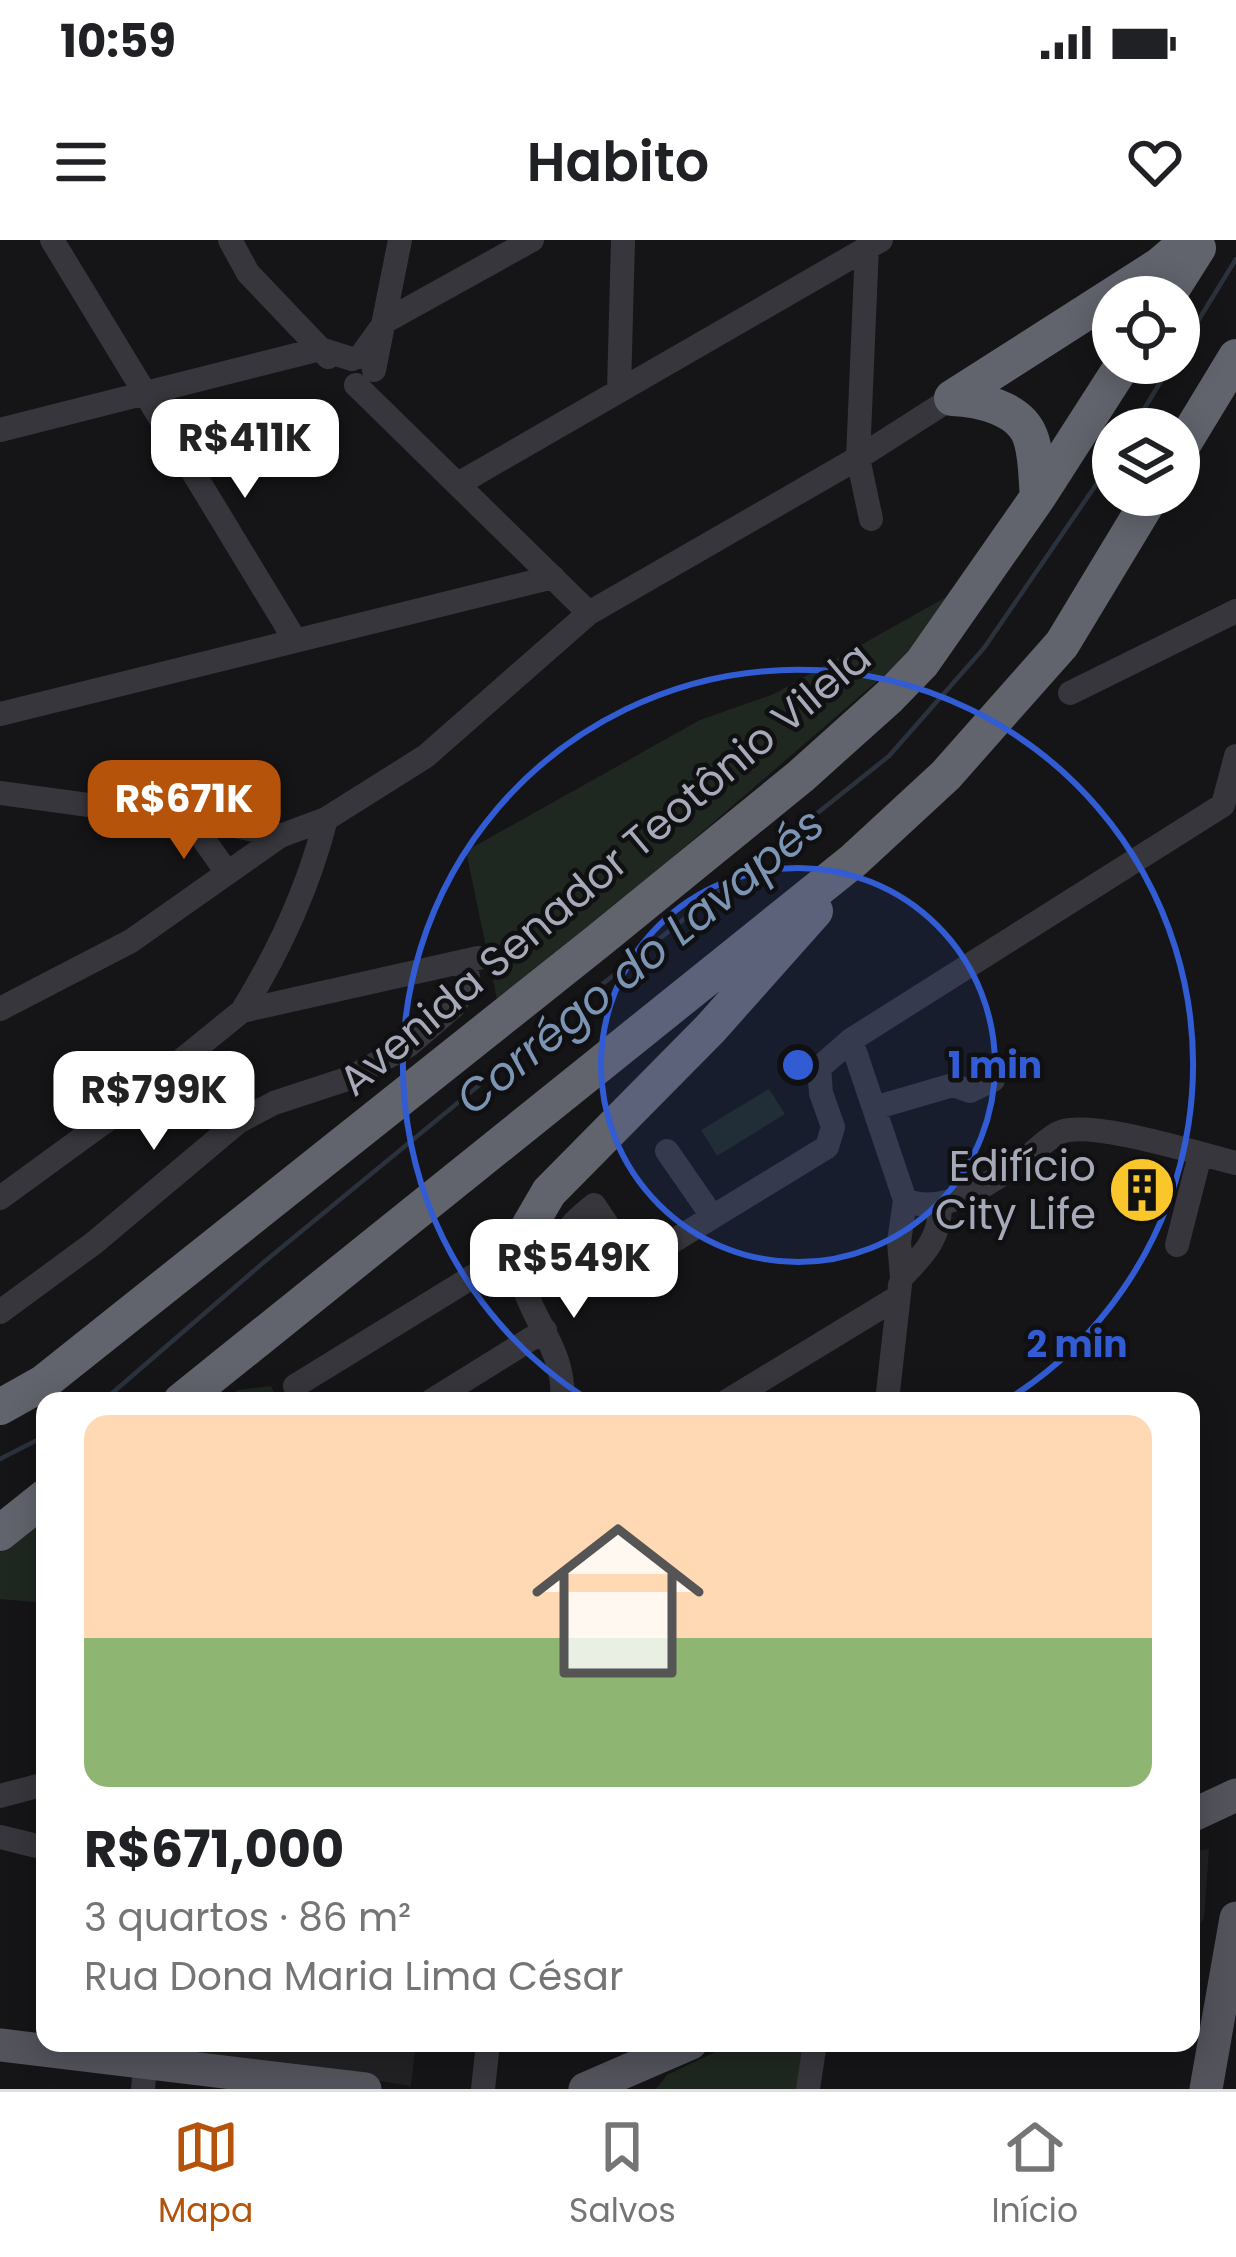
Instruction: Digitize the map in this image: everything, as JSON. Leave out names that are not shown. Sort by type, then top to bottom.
[{"type":"highway","points":[[952,398],[1160,266],[1189,240]]},
{"type":"highway","points":[[1181,276],[1204,240]]},
{"type":"highway","points":[[1200,416],[1236,357]]},
{"type":"highway","name":"Avenida Senador Teotônio Vilela","points":[[0,1407],[43,1383],[801,776],[922,663],[1111,384]]},
{"type":"highway","points":[[952,398],[990,403],[1030,433],[1038,497]]},
{"type":"highway","points":[[192,1392],[854,860],[946,776],[1062,644],[1139,516]]},
{"type":"highway","points":[[524,1235],[549,1192],[791,942],[854,860]]},
{"type":"highway","points":[[0,1510],[36,1497]]},
{"type":"highway","points":[[0,1533],[36,1502]]},
{"type":"main road","points":[[1200,1812],[1236,1795]]},
{"type":"main road","points":[[1206,2089],[1236,1918]]},
{"type":"main road","points":[[0,2044],[36,2049]]},
{"type":"main road","points":[[58,2052],[300,2085],[365,2089]]},
{"type":"main road","points":[[585,2089],[670,2052]]},
{"type":"street","points":[[52,240],[295,640]]},
{"type":"street","points":[[230,240],[248,273],[320,349],[360,370],[389,417],[589,613]]},
{"type":"street","points":[[360,370],[386,321],[400,240]]},
{"type":"street","points":[[386,321],[532,240]]},
{"type":"street","points":[[620,390],[623,240]]},
{"type":"street","points":[[458,484],[874,244]]},
{"type":"street","points":[[871,519],[858,458],[874,244]]},
{"type":"street","points":[[0,430],[320,349]]},
{"type":"street","points":[[0,1009],[131,941],[280,836],[326,819],[426,756],[589,613],[858,458],[952,398]]},
{"type":"street","points":[[0,714],[553,577]]},
{"type":"street","points":[[1070,693],[1236,611]]},
{"type":"street","points":[[634,1265],[827,1147],[833,1127],[821,1093],[819,1068],[851,1040],[1229,807],[1236,756]]},
{"type":"street","points":[[0,793],[280,836]]},
{"type":"street","points":[[189,819],[226,871]]},
{"type":"street","points":[[0,1198],[114,1115],[242,1011],[278,950],[312,875],[326,819]]},
{"type":"street","points":[[0,1312],[94,1243],[238,1122],[274,1103],[350,1078],[409,1045],[453,1007],[469,983],[473,959],[242,1011]]},
{"type":"street","points":[[851,1040],[904,1200],[888,1392]]},
{"type":"street","points":[[874,1108],[953,1084],[970,1091],[993,1080]]},
{"type":"street","points":[[904,1200],[917,1206],[940,1206],[1006,1172],[1061,1132],[1100,1131],[1236,1163]]},
{"type":"street","points":[[668,1151],[712,1216]]},
{"type":"street","points":[[1177,1245],[1200,1155]]},
{"type":"street","points":[[741,1392],[900,1287],[940,1230],[940,1206]]},
{"type":"street","points":[[295,1387],[477,1274],[524,1235]]},
{"type":"street","points":[[524,1235],[520,1264],[524,1283],[556,1349],[563,1392]]},
{"type":"street","points":[[477,1274],[524,1283]]},
{"type":"street","points":[[445,1392],[545,1330]]},
{"type":"street","points":[[0,1796],[36,1786]]},
{"type":"street","points":[[0,1837],[36,1847]]},
{"type":"street","points":[[483,2089],[487,2052]]},
{"type":"street","points":[[808,2089],[814,2052]]},
{"type":"shaded area","points":[[946,597],[903,659],[498,1004],[466,851],[700,720],[774,694]]},
{"type":"shaded area","points":[[769,1089],[785,1114],[717,1156],[701,1130]]},
{"type":"shaded area","points":[[271,1386],[274,1392],[235,1392]]},
{"type":"shaded area","points":[[36,1527],[36,1602],[0,1599],[0,1552]]},
{"type":"shaded area","points":[[1209,1849],[1200,1924],[1200,1850]]},
{"type":"shaded area","points":[[194,2052],[415,2052],[411,2086]]},
{"type":"shaded area","points":[[715,2052],[803,2052],[796,2089],[656,2089],[667,2075]]},
{"type":"waterway","name":"Corrégo do Lavapés","points":[[1200,318],[1236,259]]},
{"type":"waterway","name":"Corrégo do Lavapés","points":[[1145,408],[1159,384]]},
{"type":"waterway","name":"Corrégo do Lavapés","points":[[113,1392],[595,990],[889,756],[984,648],[1092,491]]},
{"type":"waterway","name":"Corrégo do Lavapés","points":[[0,1459],[36,1441]]},
{"type":"place","name":"Edifício City Life","points":[[1142,1190]]}]
